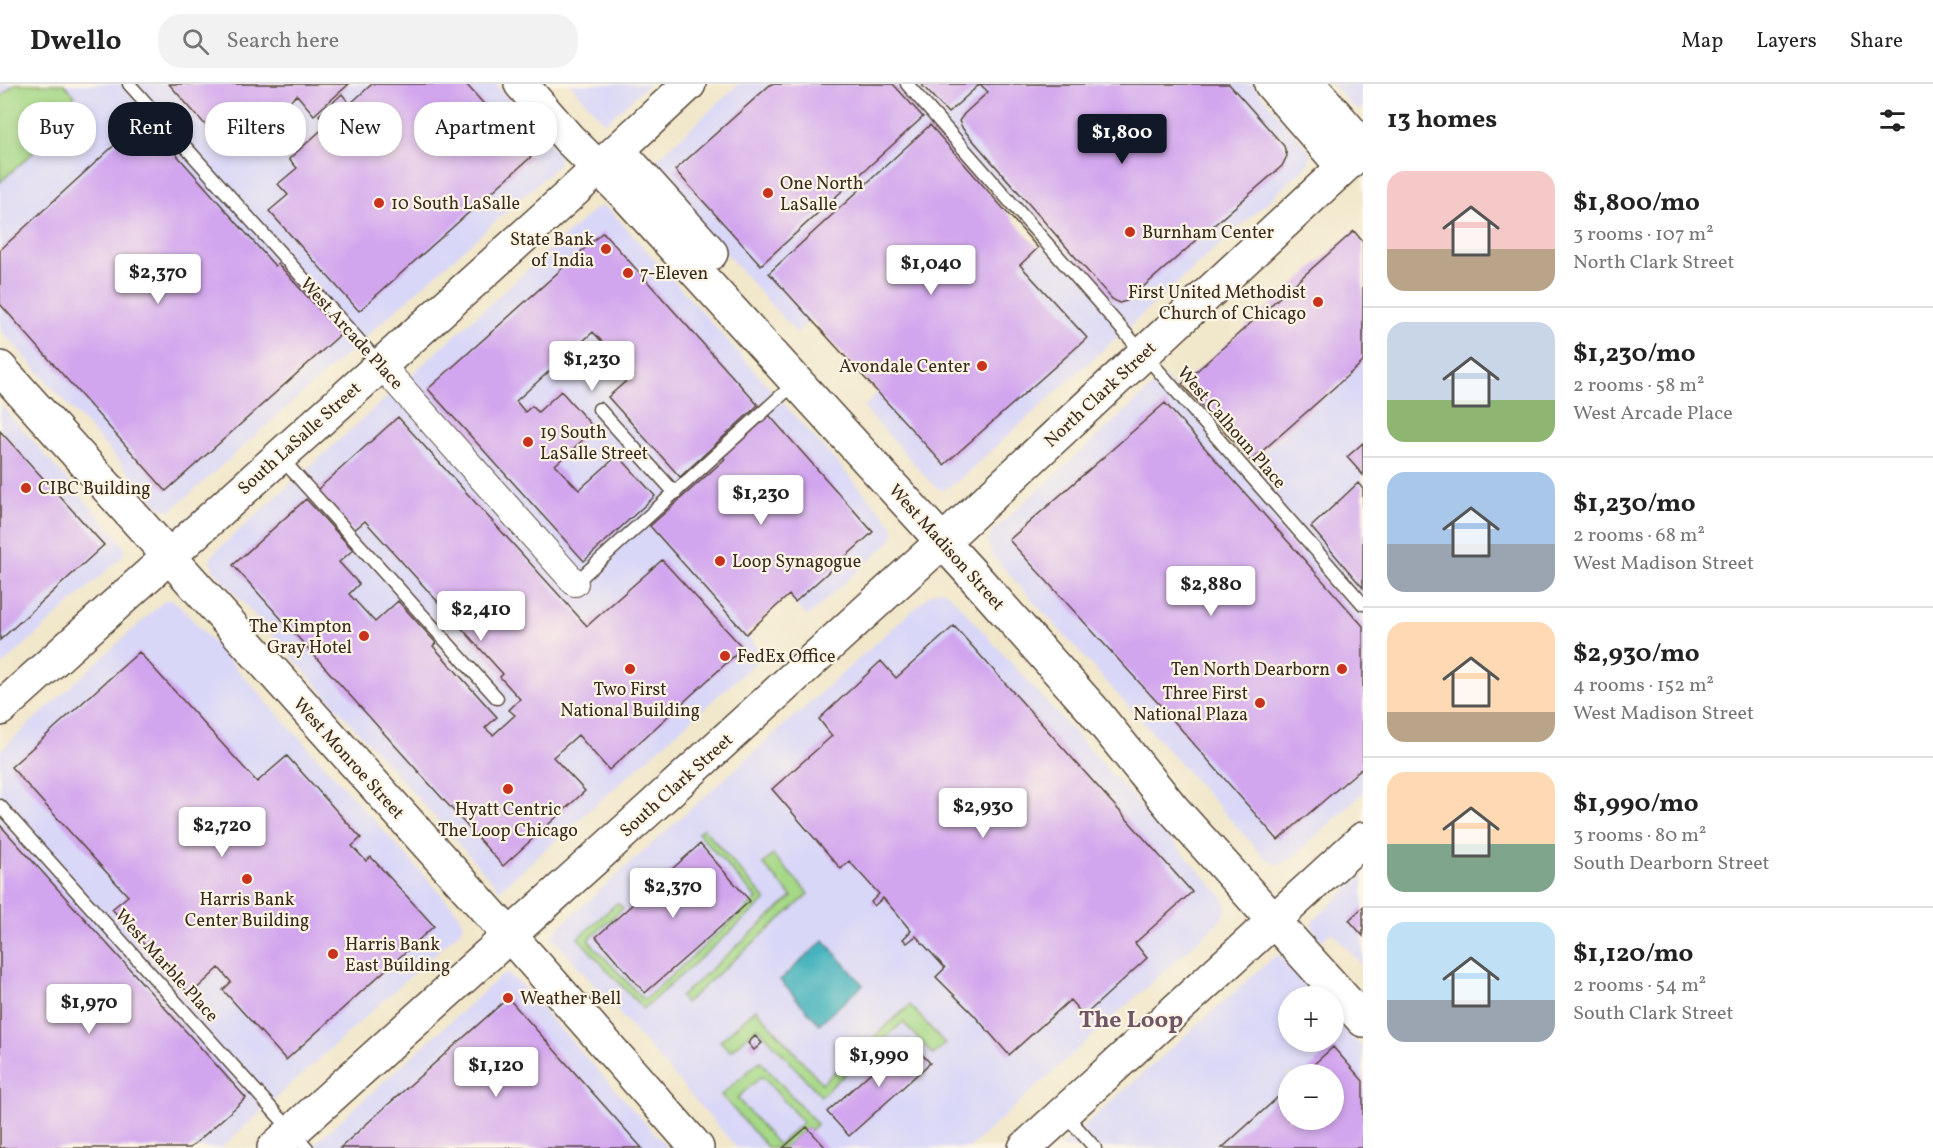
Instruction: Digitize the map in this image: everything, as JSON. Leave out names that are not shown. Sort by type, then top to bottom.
[{"type":"main road","name":"West Madison Street","points":[[521,84],[569,139],[608,159],[628,197],[1094,711],[1173,809],[1363,1020]]},
{"type":"main road","name":"South LaSalle Street","points":[[0,709],[689,84]]},
{"type":"main road","points":[[1271,84],[1356,154]]},
{"type":"main road","points":[[1309,84],[1356,154]]},
{"type":"main road","name":"North Clark Street","points":[[942,542],[1356,154]]},
{"type":"main road","name":"West Monroe Street","points":[[0,368],[697,1148]]},
{"type":"main road","name":"South Clark Street","points":[[291,1142],[508,936],[942,542]]},
{"type":"main road","points":[[1024,1148],[1363,839]]},
{"type":"street","name":"West Arcade Place","points":[[381,365],[575,583]]},
{"type":"lane","name":"West Arcade Place","points":[[129,84],[381,365]]},
{"type":"lane","name":"West Calhoun Place","points":[[907,84],[1363,604]]},
{"type":"lane","points":[[575,583],[797,381]]},
{"type":"lane","points":[[600,409],[675,493]]},
{"type":"lane","points":[[279,456],[497,698]]},
{"type":"lane","name":"West Marble Place","points":[[0,806],[291,1142]]},
{"type":"lane","points":[[1063,1112],[1095,1148]]},
{"type":"shaded area","points":[[0,84],[496,84],[512,102],[414,102],[414,156],[557,156],[557,153],[560,159],[556,167],[173,509],[166,511],[159,506],[0,329]]},
{"type":"shaded area","points":[[570,84],[649,84],[605,123]]},
{"type":"shaded area","points":[[739,84],[1252,84],[1308,149],[1311,157],[1308,165],[953,485],[942,490],[933,485],[863,407],[1045,242],[979,166],[796,333],[655,173],[654,164],[657,159]]},
{"type":"shaded area","points":[[1332,84],[1363,84],[1363,110],[1353,108]]},
{"type":"shaded area","points":[[603,206],[612,212],[891,523],[895,532],[890,542],[807,617],[693,488],[746,634],[764,655],[500,890],[214,570],[210,561],[214,553],[595,209]]},
{"type":"shaded area","points":[[1363,363],[1363,793],[1290,860],[1278,865],[1266,859],[992,555],[987,541],[995,529],[1164,376],[1245,469]]},
{"type":"shaded area","name":"CIBC Building","points":[[0,404],[121,541],[125,549],[122,557],[0,667]]},
{"type":"shaded area","points":[[942,590],[950,595],[1223,897],[1227,907],[1224,917],[969,1148],[737,1148],[552,937],[559,927],[933,592]]},
{"type":"shaded area","points":[[170,599],[179,605],[459,914],[463,924],[459,932],[221,1148],[0,1148],[0,751],[163,602]]},
{"type":"shaded area","points":[[1363,874],[1363,966],[1332,932],[1321,941],[1313,929],[1312,922]]},
{"type":"shaded area","points":[[1277,954],[1306,986],[1278,986],[1278,1052],[1344,1052],[1344,1027],[1363,1049],[1363,1148],[1059,1148]]},
{"type":"shaded area","points":[[507,973],[517,981],[668,1148],[310,1148],[500,977]]},
{"type":"green space","points":[[15,84],[64,84],[74,95],[73,102],[18,102],[18,156],[29,156],[0,182],[0,97]]},
{"type":"green space","points":[[703,828],[766,900],[643,1009],[578,938],[617,903],[623,908],[588,940],[644,1000],[757,899],[698,833]]},
{"type":"green space","points":[[773,855],[809,894],[685,1003],[680,997],[792,897],[763,864]]},
{"type":"green space","points":[[910,1005],[945,1044],[933,1055],[903,1022],[821,1096],[758,1027],[730,1051],[720,1041],[756,1009],[822,1083]]},
{"type":"green space","points":[[760,1061],[817,1124],[810,1130],[807,1127],[783,1148],[768,1148],[721,1095]],"holes":[[[762,1076],[803,1122],[778,1145],[737,1098]]]},
{"type":"water","points":[[824,940],[863,985],[819,1024],[780,980]]},
{"type":"building","points":[[169,84],[349,84],[329,102],[318,102],[318,111],[314,115],[306,106],[306,102],[303,102],[297,95],[289,102],[205,102],[205,124],[193,111],[193,102],[185,102]]},
{"type":"building","name":"10 South LaSalle","points":[[372,84],[466,84],[482,102],[414,102],[414,156],[531,157],[359,311],[269,211],[288,195],[278,184],[297,168],[289,159],[292,156],[306,156],[306,144],[318,133],[318,156],[402,156],[402,102],[352,102]]},
{"type":"building","name":"One North LaSalle","points":[[771,84],[893,84],[923,117],[761,265],[675,170]]},
{"type":"building","points":[[921,84],[980,84],[948,113]]},
{"type":"building","name":"Burnham Center","points":[[980,84],[1229,84],[1284,146],[1287,156],[1282,166],[1127,301],[1119,303],[1112,299],[963,129],[959,121],[988,92]]},
{"type":"building","name":"10 South LaSalle","points":[[342,94],[348,102],[333,102]]},
{"type":"building","points":[[930,125],[1038,248],[1020,265],[1087,338],[944,465],[769,273]]},
{"type":"building","points":[[108,151],[108,156],[178,156],[275,266],[278,264],[341,334],[166,491],[0,304],[0,250]]},
{"type":"building","name":"First United Methodist Church of Chicago","points":[[1354,231],[1363,242],[1363,362],[1251,461],[1182,384]]},
{"type":"building","points":[[603,232],[758,405],[680,477],[608,397],[633,375],[593,332],[516,401],[525,412],[532,406],[538,412],[561,391],[595,429],[555,465],[579,490],[618,455],[655,496],[584,561],[428,389]]},
{"type":"building","points":[[1165,403],[1363,626],[1363,767],[1278,840],[1159,704],[1009,540]]},
{"type":"building","points":[[769,415],[873,532],[795,602],[789,595],[746,634],[650,526],[725,459],[722,456]]},
{"type":"building","points":[[398,417],[587,626],[662,560],[743,648],[609,770],[578,735],[553,757],[585,791],[503,866],[233,565],[306,499],[353,550],[339,562],[359,584],[349,594],[375,622],[398,601],[436,643],[433,646],[497,717],[485,728],[493,735],[515,715],[509,710],[520,699],[500,677],[503,674],[365,521],[353,531],[317,490]]},
{"type":"building","name":"CIBC Building","points":[[0,431],[104,545],[0,640]]},
{"type":"building","points":[[1363,443],[1363,475],[1347,457]]},
{"type":"building","points":[[1358,483],[1363,489],[1363,588],[1311,527]]},
{"type":"building","points":[[954,626],[1192,892],[1135,943],[1147,958],[1084,1016],[1070,1000],[1009,1055],[936,977],[945,968],[916,936],[907,943],[903,939],[911,931],[883,898],[874,906],[871,902],[879,894],[849,861],[841,869],[772,789],[832,736],[819,719],[881,661],[896,678]]},
{"type":"building","points":[[139,652],[257,782],[287,756],[361,838],[352,846],[366,861],[371,857],[434,926],[286,1060],[223,990],[231,982],[219,968],[190,995],[112,909],[128,896],[11,767]]},
{"type":"building","points":[[0,825],[246,1098],[190,1148],[0,1148]]},
{"type":"building","points":[[700,844],[750,901],[645,993],[596,937]]},
{"type":"building","points":[[1363,907],[1363,936],[1349,920]]},
{"type":"building","points":[[508,998],[642,1148],[340,1148],[383,1109]]},
{"type":"building","points":[[755,1036],[762,1043],[754,1050],[748,1043]]},
{"type":"building","points":[[908,1039],[930,1063],[849,1136],[827,1112]]},
{"type":"building","points":[[1327,1052],[1337,1052],[1363,1081],[1363,1148],[1222,1148],[1278,1097],[1278,1130],[1344,1130],[1344,1064],[1314,1064]]},
{"type":"building","points":[[807,1127],[826,1148],[783,1148]]},
{"type":"place","name":"One North LaSalle","points":[[768,193]]},
{"type":"place","name":"10 South LaSalle","points":[[379,203]]},
{"type":"place","name":"Burnham Center","points":[[1130,232]]},
{"type":"place","name":"State Bank of India","points":[[606,249]]},
{"type":"place","name":"7-Eleven","points":[[628,273]]},
{"type":"place","name":"First United Methodist Church of Chicago","points":[[1318,302]]},
{"type":"place","name":"Avondale Center","points":[[982,366]]},
{"type":"place","name":"19 South LaSalle Street","points":[[528,442]]},
{"type":"place","name":"CIBC Building","points":[[26,488]]},
{"type":"place","name":"Loop Synagogue","points":[[720,561]]},
{"type":"place","name":"The Kimpton Gray Hotel","points":[[364,636]]},
{"type":"place","name":"FedEx Office","points":[[725,656]]},
{"type":"place","name":"Two First National Building","points":[[630,669]]},
{"type":"place","name":"Ten North Dearborn","points":[[1342,669]]},
{"type":"place","name":"Three First National Plaza","points":[[1260,703]]},
{"type":"place","name":"Hyatt Centric The Loop Chicago","points":[[508,789]]},
{"type":"place","name":"Harris Bank Center Building","points":[[247,879]]},
{"type":"place","name":"Harris Bank East Building","points":[[333,954]]},
{"type":"place","name":"Weather Bell","points":[[508,998]]},
{"type":"district","name":"The Loop","points":[[1131,1019]]}]
